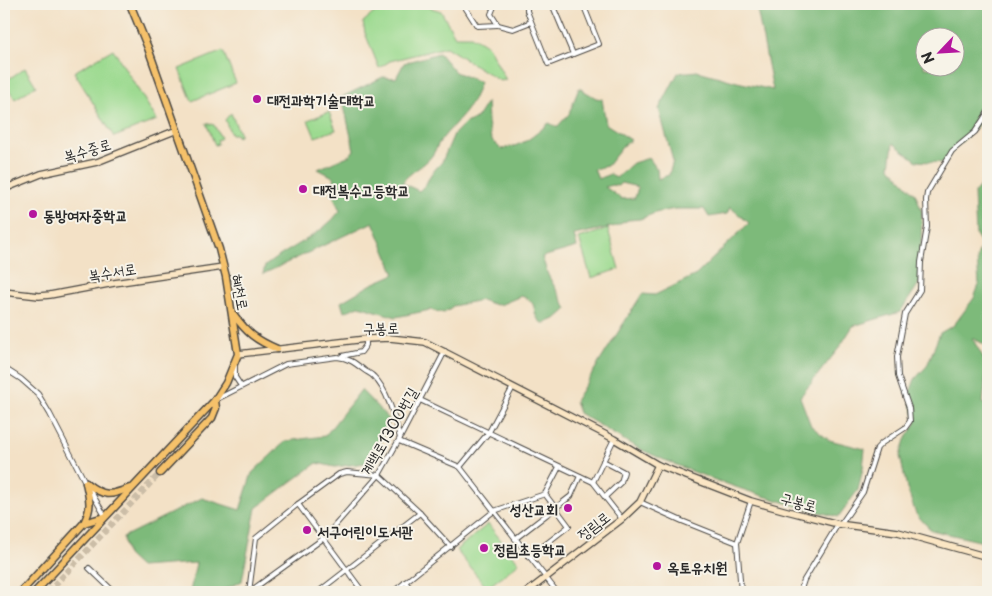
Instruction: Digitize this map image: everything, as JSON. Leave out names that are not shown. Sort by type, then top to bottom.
[{"type":"main road","name":"혜천로","points":[[130,4],[220,249],[232,313],[237,358]]},
{"type":"main road","points":[[232,313],[250,336],[277,349]]},
{"type":"main road","points":[[35,592],[214,400],[226,382],[237,358]]},
{"type":"main road","points":[[160,474],[212,418],[216,408],[214,400]]},
{"type":"main road","points":[[86,483],[98,493],[108,494],[116,494],[132,487]]},
{"type":"main road","points":[[21,592],[84,524],[90,510],[86,483]]},
{"type":"main road","points":[[84,524],[105,516]]},
{"type":"street","points":[[463,4],[477,26],[498,25],[512,29],[531,22]]},
{"type":"street","points":[[495,4],[491,14],[498,25]]},
{"type":"street","points":[[527,4],[527,11],[548,64],[599,44],[583,4]]},
{"type":"street","points":[[552,4],[573,54]]},
{"type":"street","points":[[800,592],[804,580],[863,492],[877,448],[905,428],[910,422],[909,408],[898,376],[897,357],[904,314],[920,290],[921,262],[927,227],[927,192],[952,151],[975,132],[988,112]]},
{"type":"street","name":"복수중로","points":[[4,189],[41,174],[96,162],[177,130]]},
{"type":"street","name":"복수서로","points":[[4,292],[50,295],[114,283],[223,267]]},
{"type":"street","points":[[214,400],[286,364],[361,352],[366,345],[366,339]]},
{"type":"street","name":"구봉로","points":[[237,358],[277,349],[366,339],[407,339],[425,342],[614,439],[658,466],[752,501],[840,524],[898,532],[988,557]]},
{"type":"street","name":"계백로1300번길","points":[[249,592],[324,538],[379,475],[400,440],[445,351]]},
{"type":"street","points":[[337,357],[356,363],[374,376],[380,383],[387,398],[400,440],[460,467],[557,592]]},
{"type":"street","points":[[237,358],[236,377],[241,386]]},
{"type":"street","points":[[4,368],[21,379],[38,394],[105,516]]},
{"type":"street","points":[[460,467],[490,432],[513,388]]},
{"type":"street","points":[[420,400],[593,482],[622,519]]},
{"type":"street","points":[[593,482],[614,439]]},
{"type":"street","points":[[603,462],[624,472],[621,482],[606,498]]},
{"type":"street","name":"정림로","points":[[528,592],[622,519],[640,502],[658,466]]},
{"type":"street","points":[[393,592],[494,511],[545,494],[559,467]]},
{"type":"street","points":[[249,592],[256,538],[339,474],[347,472],[379,475],[451,547]]},
{"type":"street","points":[[516,539],[571,496],[580,476]]},
{"type":"street","name":"정림로","points":[[530,557],[569,526],[545,494]]},
{"type":"street","points":[[741,592],[737,543],[752,501]]},
{"type":"street","points":[[640,502],[682,522],[737,543]]},
{"type":"street","points":[[298,504],[364,592]]},
{"type":"street","points":[[318,592],[420,514]]},
{"type":"street","points":[[89,568],[112,592]]},
{"type":"street","points":[[405,582],[414,592]]},
{"type":"green space","points":[[373,4],[419,4],[441,11],[455,36],[471,36],[488,46],[506,80],[500,81],[446,47],[390,61],[379,68],[365,33],[363,22],[375,12]]},
{"type":"green space","points":[[756,4],[988,4],[988,105],[976,128],[952,151],[944,163],[917,161],[893,143],[890,167],[916,195],[922,212],[920,282],[900,312],[853,326],[839,348],[800,397],[811,426],[829,440],[865,449],[858,490],[838,517],[763,496],[666,461],[642,450],[579,413],[575,401],[642,294],[655,295],[696,275],[749,223],[730,207],[727,214],[709,217],[704,209],[675,209],[655,213],[640,219],[628,220],[616,226],[574,235],[577,247],[542,257],[548,275],[567,309],[557,318],[543,324],[536,316],[531,302],[521,296],[496,305],[481,300],[453,306],[444,313],[430,310],[396,317],[359,306],[344,312],[341,302],[372,284],[395,274],[373,222],[263,274],[265,266],[324,227],[340,211],[330,188],[335,178],[318,169],[350,155],[354,150],[342,97],[383,77],[396,78],[404,63],[439,53],[455,72],[480,82],[469,107],[441,140],[431,157],[402,183],[419,191],[442,162],[454,134],[465,123],[476,119],[487,102],[491,139],[501,149],[527,140],[549,123],[557,127],[569,114],[579,88],[596,98],[602,99],[606,124],[631,140],[623,146],[607,166],[594,169],[598,179],[610,174],[616,178],[633,163],[649,158],[657,169],[658,179],[669,175],[673,161],[659,109],[678,73],[698,71],[773,90]],"holes":[[[621,183],[638,187],[635,198],[622,199],[605,187],[618,186]]]},
{"type":"green space","points":[[113,49],[157,120],[114,137],[74,72]]},
{"type":"green space","points":[[223,51],[236,83],[192,101],[179,69]]},
{"type":"green space","points":[[25,68],[36,86],[15,99],[4,82]]},
{"type":"green space","points":[[329,112],[336,130],[315,137],[308,120]]},
{"type":"green space","points":[[231,113],[240,135],[237,137],[236,134],[231,134],[225,120]]},
{"type":"green space","points":[[206,123],[214,125],[221,138],[217,141],[218,144],[215,145]]},
{"type":"green space","points":[[988,176],[988,346],[972,338],[987,364],[983,403],[988,405],[988,543],[931,530],[916,514],[907,488],[900,456],[905,440],[916,423],[909,395],[915,379],[927,366],[940,333],[954,325],[974,298],[979,285],[977,257],[982,244],[976,235],[974,193]]},
{"type":"green space","points":[[608,229],[619,269],[591,278],[579,238]]},
{"type":"green space","points":[[361,390],[390,420],[373,462],[335,467],[317,463],[256,508],[242,581],[219,592],[190,592],[196,563],[140,567],[127,555],[123,537],[202,498],[240,510],[252,473],[286,441],[325,436]]},
{"type":"green space","points":[[488,524],[519,563],[487,588],[456,550]]},
{"type":"tunnel","points":[[48,592],[160,473]]},
{"type":"place","name":"대전과학기술대학교","points":[[257,99]]},
{"type":"place","name":"대전복수고등학교","points":[[303,189]]},
{"type":"place","name":"동방여자중학교","points":[[33,214]]},
{"type":"place","name":"성산교회","points":[[568,508]]},
{"type":"place","name":"서구어린이도서관","points":[[307,530]]},
{"type":"place","name":"정림초등학교","points":[[484,548]]},
{"type":"place","name":"옥토유치원","points":[[657,566]]}]
